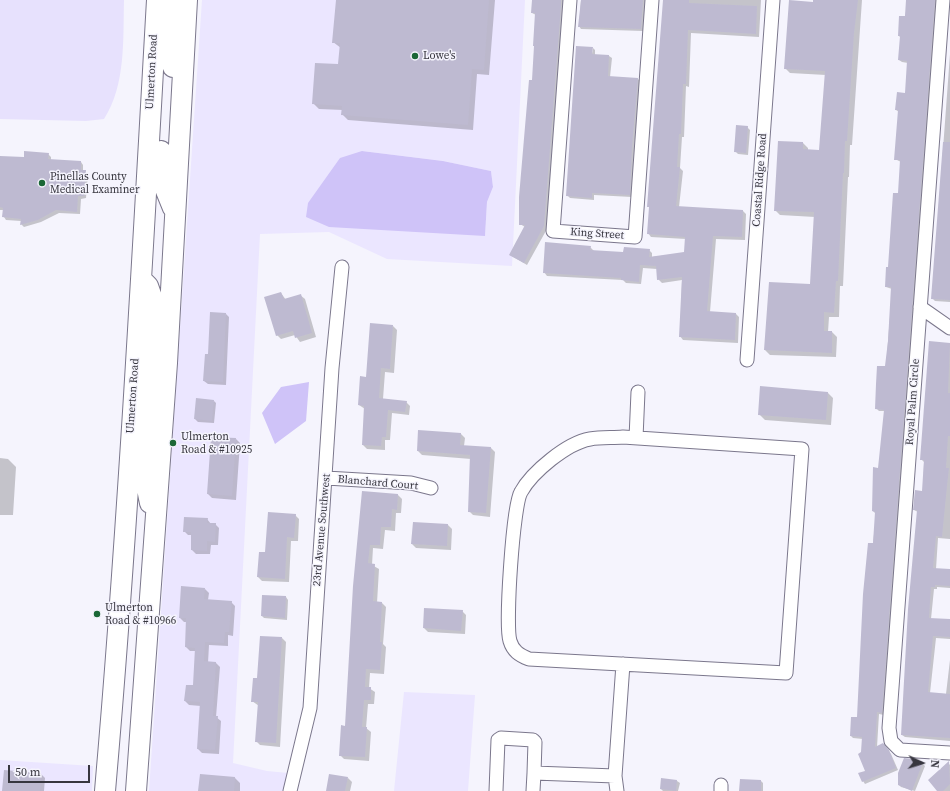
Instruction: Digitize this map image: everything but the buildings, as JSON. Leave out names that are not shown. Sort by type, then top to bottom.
[{"type":"main road","name":"Ulmerton Road","points":[[106,791],[157,0]]},
{"type":"main road","points":[[172,0],[170,54],[181,94]]},
{"type":"main road","points":[[136,791],[156,529],[187,0]]},
{"type":"main road","points":[[154,50],[160,73],[164,105],[160,176],[175,211]]},
{"type":"main road","points":[[156,529],[144,474],[154,303],[148,286],[140,279],[172,257]]},
{"type":"street","name":"King Street","points":[[570,0],[553,231],[635,237],[652,0]]},
{"type":"street","name":"Coastal Ridge Road","points":[[747,360],[773,0]]},
{"type":"street","name":"Royal Palm Circle","points":[[943,0],[889,728],[891,741],[900,750],[950,753]]},
{"type":"street","name":"23rd Avenue Southwest","points":[[290,791],[310,708],[332,368],[342,267]]},
{"type":"street","points":[[920,307],[950,328]]},
{"type":"street","points":[[636,438],[638,392]]},
{"type":"street","points":[[636,438],[802,449],[786,673],[623,664],[529,659],[516,653],[510,641],[508,618],[515,512],[520,493],[532,478],[558,454],[589,439],[636,438]]},
{"type":"street","name":"Blanchard Court","points":[[326,478],[411,484],[431,488]]},
{"type":"street","points":[[617,791],[615,776],[623,664]]},
{"type":"street","points":[[496,791],[498,740],[501,738],[533,740],[535,742],[532,791]]},
{"type":"street","points":[[534,773],[615,776]]},
{"type":"shaded area","points":[[0,0],[124,0],[123,46],[120,77],[111,106],[104,119],[86,121],[0,119]]},
{"type":"shaded area","points":[[202,0],[525,0],[512,266],[387,259],[329,232],[260,234],[233,763],[267,771],[288,773],[283,791],[149,791]],"holes":[[[362,151],[443,161],[491,171],[493,187],[487,202],[485,235]]]},
{"type":"shaded area","points":[[362,151],[443,161],[491,171],[493,187],[487,202],[485,236],[329,227],[306,217],[308,203],[340,158]]},
{"type":"shaded area","points":[[309,382],[306,421],[275,444],[262,413],[281,387]]},
{"type":"shaded area","points":[[404,692],[475,695],[468,791],[394,791]]},
{"type":"shaded area","points":[[0,760],[93,766],[92,791],[0,791]]},
{"type":"place","name":"Lowe's","points":[[415,56]]},
{"type":"place","name":"Pinellas County Medical Examiner","points":[[42,183]]},
{"type":"place","name":"Ulmerton Road & #10925","points":[[173,443]]},
{"type":"place","name":"Ulmerton Road & #10966","points":[[97,614]]}]
